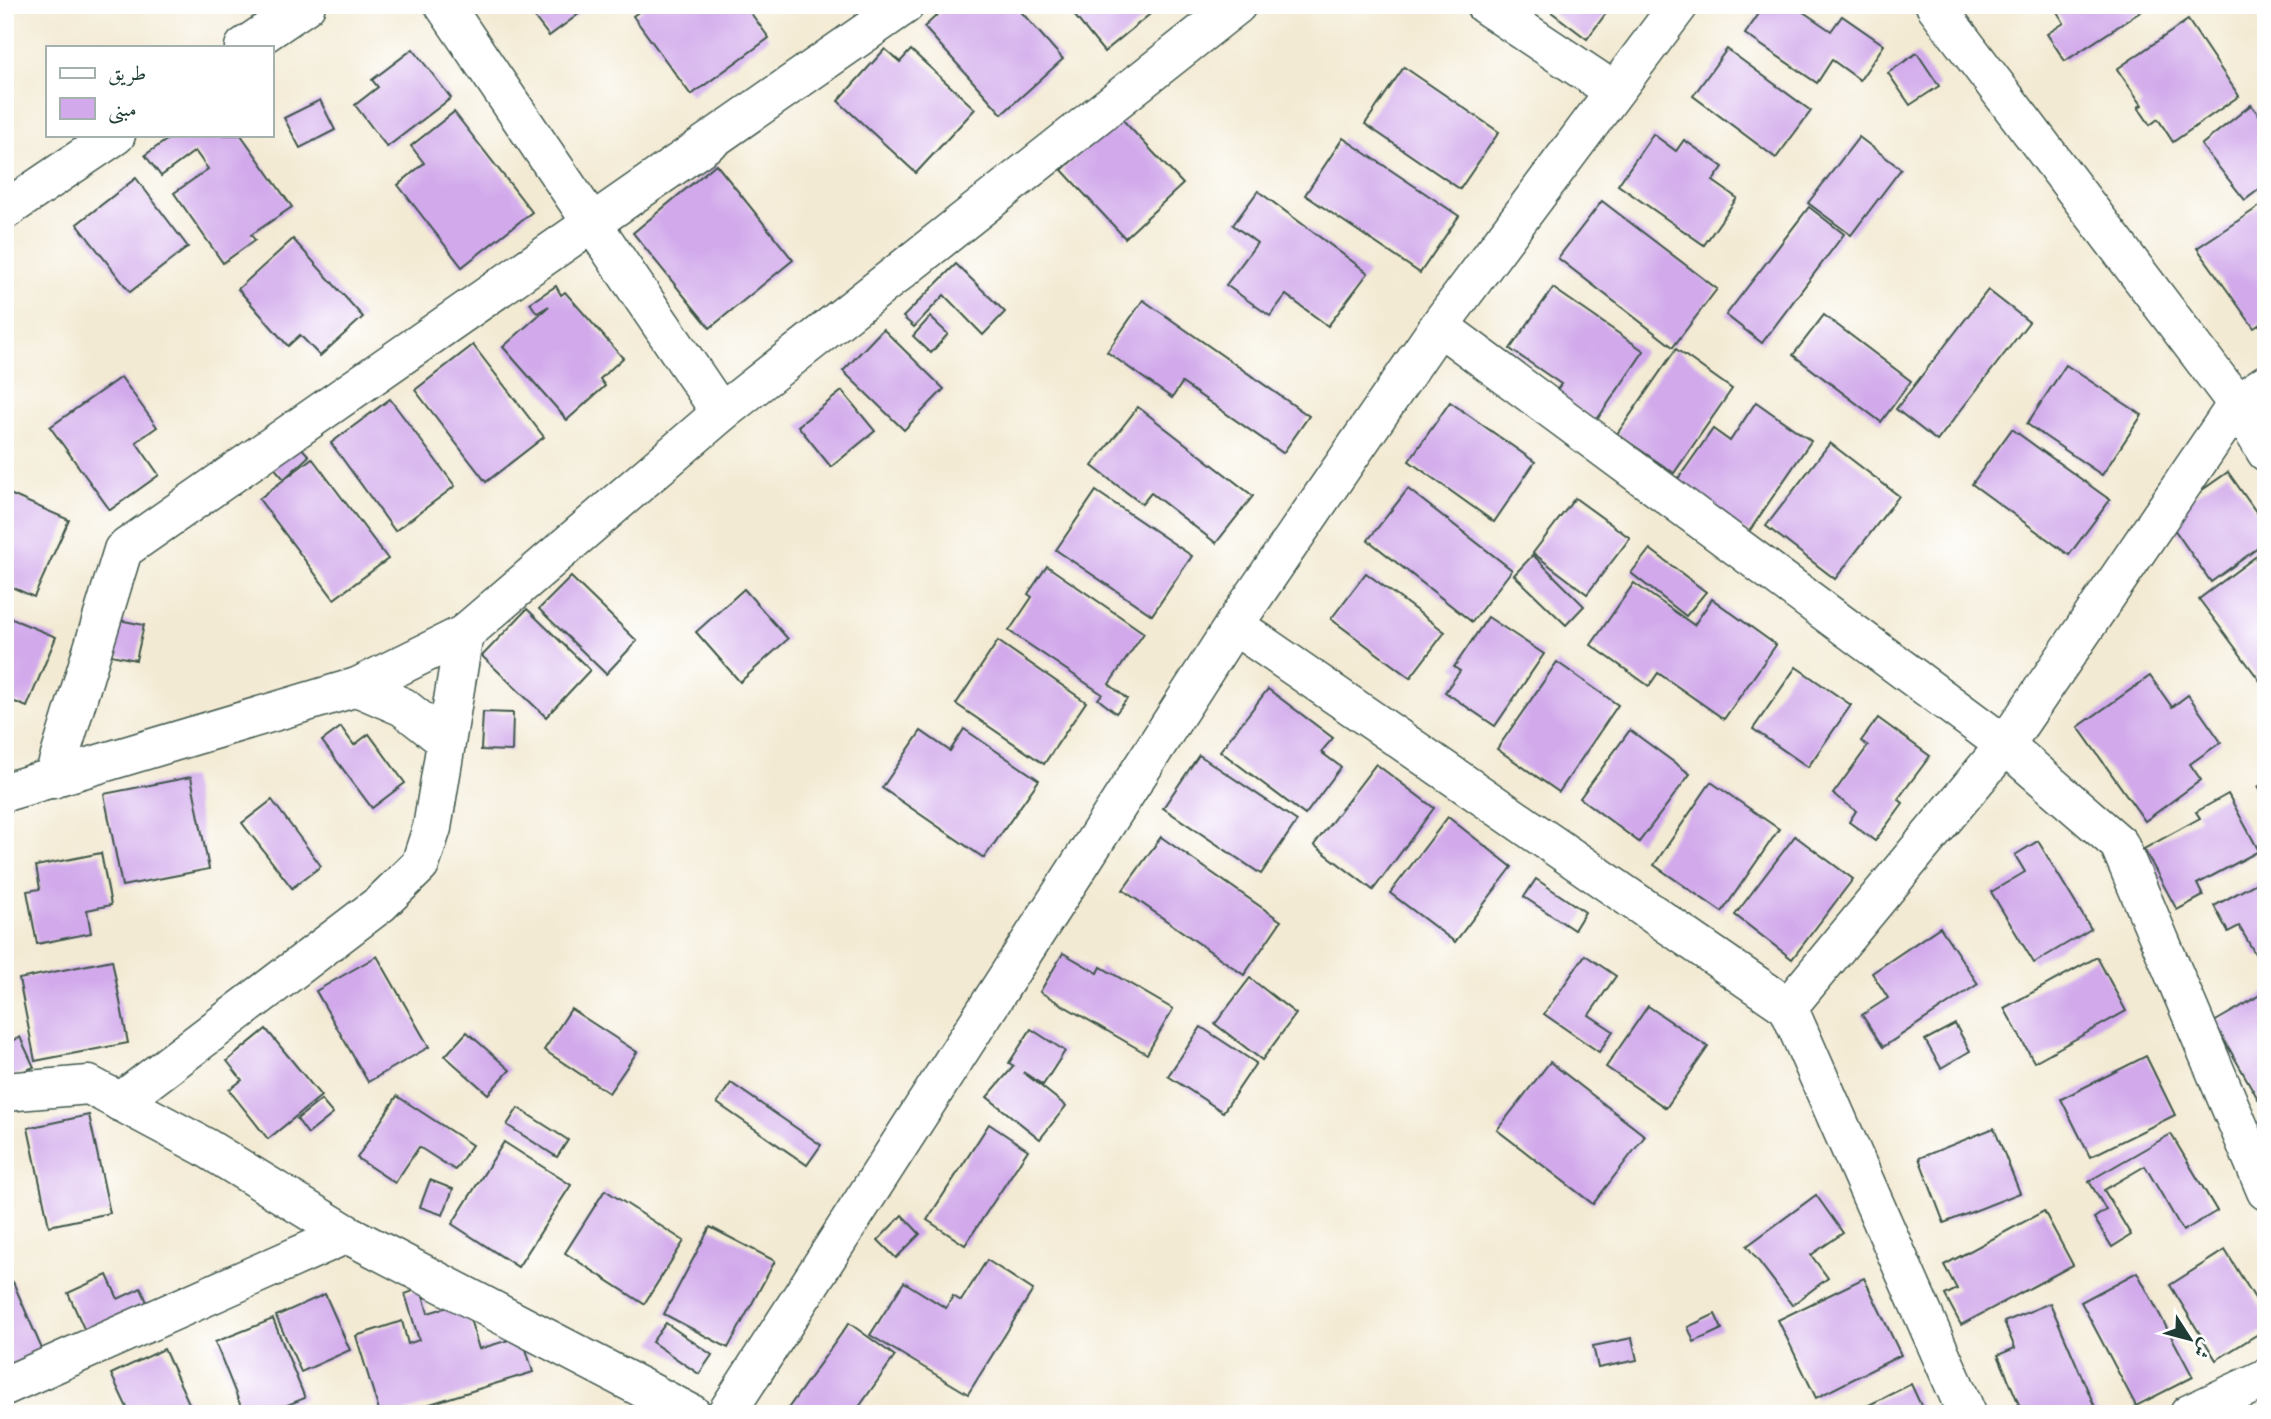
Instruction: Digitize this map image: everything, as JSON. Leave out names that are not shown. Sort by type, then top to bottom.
[{"type":"street","points":[[245,46],[306,5]]},
{"type":"street","points":[[444,5],[721,412]]},
{"type":"street","points":[[53,779],[123,550],[905,5]]},
{"type":"street","points":[[1485,5],[1614,92]]},
{"type":"street","points":[[726,1414],[1234,625],[1439,326],[1679,5]]},
{"type":"street","points":[[1935,5],[2251,394],[2266,452]]},
{"type":"street","points":[[5,792],[357,687],[464,634],[721,412],[1238,9]]},
{"type":"street","points":[[5,210],[115,136]]},
{"type":"street","points":[[1439,326],[2005,745],[2119,844],[2266,1191]]},
{"type":"street","points":[[1788,1007],[2005,745],[2251,394]]},
{"type":"street","points":[[1234,625],[1788,1007],[1967,1414]]},
{"type":"street","points":[[120,1102],[380,904],[420,865],[432,828],[464,634]]},
{"type":"street","points":[[357,687],[403,707],[446,741]]},
{"type":"street","points":[[5,1092],[89,1085],[205,1147],[347,1234],[692,1414]]},
{"type":"street","points":[[5,1386],[347,1234]]},
{"type":"street","points":[[2189,1414],[2266,1378]]},
{"type":"building","points":[[5,5],[17,5],[18,7],[5,16]]},
{"type":"building","points":[[525,5],[591,5],[549,36]]},
{"type":"building","points":[[648,5],[745,5],[769,38],[691,95],[633,16]]},
{"type":"building","points":[[948,5],[1015,5],[1063,59],[1002,114],[924,27]]},
{"type":"building","points":[[1066,5],[1161,5],[1104,52]]},
{"type":"building","points":[[1542,5],[1612,5],[1587,39]]},
{"type":"building","points":[[1765,5],[1793,5],[1831,31],[1842,16],[1884,45],[1860,80],[1832,60],[1817,83],[1745,34]]},
{"type":"building","points":[[2053,5],[2151,5],[2065,61],[2047,34],[2064,23]]},
{"type":"building","points":[[2188,20],[2239,96],[2173,142],[2158,119],[2150,125],[2138,107],[2142,105],[2117,69]]},
{"type":"building","points":[[413,49],[451,98],[387,147],[355,105],[378,87],[372,80]]},
{"type":"building","points":[[885,49],[900,62],[911,50],[975,109],[916,173],[838,101]]},
{"type":"building","points":[[1727,49],[1811,111],[1776,158],[1693,96]]},
{"type":"building","points":[[1917,53],[1939,86],[1910,105],[1888,73]]},
{"type":"building","points":[[1404,67],[1499,132],[1460,189],[1365,124]]},
{"type":"building","points":[[320,100],[335,130],[300,148],[284,118]]},
{"type":"building","points":[[2251,105],[2266,123],[2266,184],[2245,200],[2201,145]]},
{"type":"building","points":[[454,112],[532,212],[462,267],[398,185],[424,163],[411,146]]},
{"type":"building","points":[[1119,116],[1183,184],[1125,238],[1062,170]]},
{"type":"building","points":[[1653,134],[1676,151],[1684,140],[1723,167],[1713,181],[1737,198],[1704,245],[1618,185]]},
{"type":"building","points":[[173,136],[242,136],[292,207],[251,235],[255,240],[223,263],[174,193],[208,169],[195,151],[161,176],[145,155]]},
{"type":"building","points":[[1859,137],[1901,169],[1851,235],[1808,203]]},
{"type":"building","points":[[1343,138],[1459,216],[1420,273],[1305,195]]},
{"type":"building","points":[[716,164],[793,260],[710,328],[633,233]]},
{"type":"building","points":[[136,178],[188,247],[130,292],[77,224]]},
{"type":"building","points":[[1258,191],[1368,273],[1328,326],[1286,295],[1270,316],[1226,285],[1257,243],[1233,225]]},
{"type":"building","points":[[1602,201],[1717,289],[1673,347],[1558,258]]},
{"type":"building","points":[[2266,202],[2266,320],[2254,328],[2197,248]]},
{"type":"building","points":[[1809,207],[1844,234],[1762,343],[1726,315]]},
{"type":"building","points":[[293,239],[363,317],[320,356],[300,335],[288,346],[238,289]]},
{"type":"building","points":[[956,264],[1005,312],[983,335],[944,295],[914,327],[903,317]]},
{"type":"building","points":[[556,286],[561,295],[565,292],[623,358],[600,379],[605,386],[567,420],[503,347],[549,306],[537,313],[530,303]]},
{"type":"building","points":[[1553,288],[1644,351],[1596,421],[1555,393],[1561,384],[1510,349]]},
{"type":"building","points":[[1988,290],[2029,322],[1937,441],[1896,409]]},
{"type":"building","points":[[1143,300],[1309,416],[1283,453],[1182,383],[1172,398],[1107,352]]},
{"type":"building","points":[[1824,315],[1911,381],[1881,422],[1793,355]]},
{"type":"building","points":[[930,317],[948,334],[931,353],[913,336]]},
{"type":"building","points":[[883,329],[944,389],[904,430],[843,371]]},
{"type":"building","points":[[473,345],[544,437],[486,482],[415,390]]},
{"type":"building","points":[[1676,349],[1732,389],[1674,473],[1617,434]]},
{"type":"building","points":[[2066,365],[2142,415],[2102,475],[2027,424]]},
{"type":"building","points":[[121,377],[157,427],[136,442],[159,475],[110,510],[50,427]]},
{"type":"building","points":[[842,391],[875,431],[831,467],[798,426]]},
{"type":"building","points":[[390,399],[455,486],[395,531],[331,443]]},
{"type":"building","points":[[1450,402],[1535,462],[1494,522],[1409,461]]},
{"type":"building","points":[[1756,402],[1811,441],[1748,533],[1675,483],[1713,429],[1730,441]]},
{"type":"building","points":[[1138,407],[1253,496],[1216,543],[1151,493],[1142,504],[1092,466]]},
{"type":"building","points":[[2012,429],[2110,500],[2069,555],[1972,484]]},
{"type":"building","points":[[296,442],[309,456],[284,479],[271,464]]},
{"type":"building","points":[[1830,443],[1899,496],[1835,579],[1766,526]]},
{"type":"building","points":[[312,458],[388,559],[334,599],[259,499]]},
{"type":"building","points":[[2228,472],[2266,526],[2266,542],[2211,582],[2165,516]]},
{"type":"building","points":[[1408,489],[1512,570],[1472,622],[1368,540]]},
{"type":"building","points":[[1096,491],[1192,556],[1152,615],[1056,550]]},
{"type":"building","points":[[5,492],[69,520],[34,597],[5,584]]},
{"type":"building","points":[[1575,498],[1630,538],[1587,594],[1533,553]]},
{"type":"building","points":[[1650,549],[1706,592],[1686,616],[1631,573]]},
{"type":"building","points":[[2262,552],[2266,557],[2266,689],[2199,599]]},
{"type":"building","points":[[1533,555],[1584,606],[1566,625],[1514,575]]},
{"type":"building","points":[[1047,566],[1144,633],[1109,684],[1127,699],[1116,713],[1098,699],[1102,694],[1009,631],[1032,597],[1028,594]]},
{"type":"building","points":[[1366,573],[1445,632],[1410,678],[1331,619]]},
{"type":"building","points":[[571,577],[637,641],[606,674],[539,609]]},
{"type":"building","points":[[1634,583],[1694,625],[1712,599],[1776,645],[1724,719],[1658,673],[1649,686],[1591,645]]},
{"type":"building","points":[[744,589],[788,639],[740,682],[696,632]]},
{"type":"building","points":[[527,609],[590,670],[546,717],[482,656]]},
{"type":"building","points":[[5,616],[56,637],[27,707],[5,698]]},
{"type":"building","points":[[1488,617],[1544,654],[1495,726],[1445,692],[1460,671],[1454,667]]},
{"type":"building","points":[[119,620],[144,625],[136,660],[111,655]]},
{"type":"building","points":[[998,641],[1086,702],[1044,764],[956,704]]},
{"type":"building","points":[[1557,662],[1618,705],[1559,792],[1497,749]]},
{"type":"building","points":[[1796,667],[1851,705],[1808,767],[1753,729]]},
{"type":"building","points":[[2150,676],[2172,707],[2188,695],[2221,742],[2190,764],[2201,780],[2145,821],[2078,727]]},
{"type":"building","points":[[1268,689],[1333,738],[1321,752],[1341,767],[1305,815],[1220,751]]},
{"type":"building","points":[[483,712],[513,713],[512,751],[481,750]]},
{"type":"building","points":[[1878,718],[1930,756],[1898,799],[1903,803],[1875,841],[1849,822],[1856,811],[1833,794],[1868,746],[1861,741]]},
{"type":"building","points":[[341,727],[354,745],[369,734],[405,783],[372,808],[322,741]]},
{"type":"building","points":[[964,729],[1039,780],[984,858],[882,788],[921,731],[950,751]]},
{"type":"building","points":[[1630,730],[1690,774],[1639,842],[1580,798]]},
{"type":"building","points":[[1199,755],[1297,821],[1261,874],[1163,808]]},
{"type":"building","points":[[1376,764],[1434,808],[1373,890],[1314,845]]},
{"type":"building","points":[[191,777],[209,869],[122,886],[104,794]]},
{"type":"building","points":[[2266,781],[2266,799],[2258,787]]},
{"type":"building","points":[[1711,782],[1779,829],[1722,912],[1654,865]]},
{"type":"building","points":[[2228,794],[2259,851],[2197,884],[2203,896],[2177,910],[2144,849],[2200,818],[2196,812]]},
{"type":"building","points":[[272,800],[321,866],[292,888],[242,823]]},
{"type":"building","points":[[1448,817],[1512,867],[1455,942],[1390,893]]},
{"type":"building","points":[[1795,836],[1853,879],[1792,959],[1735,915]]},
{"type":"building","points":[[1161,837],[1281,921],[1244,975],[1123,890]]},
{"type":"building","points":[[2038,841],[2091,929],[2034,963],[1991,892],[2025,872],[2015,855]]},
{"type":"building","points":[[101,853],[111,905],[87,910],[91,933],[37,944],[27,891],[40,889],[36,866]]},
{"type":"building","points":[[1536,879],[1585,912],[1574,930],[1524,897]]},
{"type":"building","points":[[2258,882],[2266,895],[2266,952],[2257,957],[2239,926],[2228,932],[2214,906]]},
{"type":"building","points":[[1940,927],[1978,984],[1883,1047],[1862,1015],[1888,998],[1872,973]]},
{"type":"building","points":[[1063,953],[1098,973],[1101,967],[1173,1009],[1147,1054],[1040,992]]},
{"type":"building","points":[[1585,955],[1616,976],[1589,1015],[1613,1031],[1599,1052],[1544,1014]]},
{"type":"building","points":[[377,956],[429,1047],[368,1082],[316,991]]},
{"type":"building","points":[[2097,957],[2126,1011],[2034,1062],[2004,1008]]},
{"type":"building","points":[[112,960],[128,1043],[35,1061],[19,979]]},
{"type":"building","points":[[1250,978],[1296,1014],[1262,1060],[1215,1024]]},
{"type":"building","points":[[2266,992],[2266,1095],[2258,1099],[2214,1022]]},
{"type":"building","points":[[1648,1006],[1708,1047],[1666,1108],[1606,1067]]},
{"type":"building","points":[[571,1009],[637,1052],[609,1093],[544,1050]]},
{"type":"building","points":[[1955,1024],[1970,1051],[1941,1068],[1925,1040]]},
{"type":"building","points":[[1201,1027],[1256,1063],[1223,1112],[1168,1076]]},
{"type":"building","points":[[266,1029],[321,1096],[268,1139],[229,1090],[242,1080],[227,1061]]},
{"type":"building","points":[[1031,1029],[1065,1051],[1043,1085],[1023,1072],[1066,1106],[1040,1139],[987,1097],[1014,1066],[1009,1063]]},
{"type":"building","points":[[467,1032],[510,1070],[488,1094],[445,1056]]},
{"type":"building","points":[[20,1037],[34,1067],[10,1077],[5,1067],[5,1044]]},
{"type":"building","points":[[2146,1056],[2175,1115],[2090,1157],[2061,1099]]},
{"type":"building","points":[[1550,1062],[1645,1136],[1593,1204],[1497,1130]]},
{"type":"building","points":[[731,1083],[821,1145],[807,1165],[717,1103]]},
{"type":"building","points":[[397,1096],[472,1145],[455,1170],[419,1147],[395,1183],[357,1158]]},
{"type":"building","points":[[321,1100],[333,1114],[308,1134],[297,1119]]},
{"type":"building","points":[[518,1108],[568,1140],[557,1157],[507,1125]]},
{"type":"building","points":[[89,1115],[110,1213],[49,1226],[28,1128]]},
{"type":"building","points":[[989,1124],[1028,1150],[965,1245],[927,1220]]},
{"type":"building","points":[[1994,1128],[2020,1193],[1944,1223],[1919,1158]]},
{"type":"building","points":[[2171,1134],[2217,1211],[2183,1231],[2145,1166],[2104,1190],[2131,1235],[2112,1247],[2094,1218],[2106,1210],[2089,1181]]},
{"type":"building","points":[[504,1142],[571,1185],[518,1267],[452,1224]]},
{"type":"building","points":[[430,1180],[453,1189],[443,1215],[420,1207]]},
{"type":"building","points":[[605,1190],[684,1241],[644,1304],[565,1253]]},
{"type":"building","points":[[1816,1195],[1843,1233],[1811,1255],[1828,1278],[1792,1305],[1747,1246]]},
{"type":"building","points":[[2044,1211],[2073,1265],[1961,1325],[1945,1295],[1957,1289],[1944,1265]]},
{"type":"building","points":[[902,1215],[920,1234],[896,1258],[878,1240]]},
{"type":"building","points":[[710,1227],[775,1261],[728,1348],[664,1314]]},
{"type":"building","points":[[2225,1250],[2266,1316],[2266,1329],[2216,1360],[2170,1285]]},
{"type":"building","points":[[987,1260],[1033,1290],[968,1394],[870,1335],[904,1282],[946,1308],[953,1296],[961,1301]]},
{"type":"building","points":[[2137,1272],[2193,1377],[2136,1406],[2081,1302]]},
{"type":"building","points":[[107,1275],[118,1299],[141,1288],[155,1321],[93,1349],[68,1293]]},
{"type":"building","points":[[1864,1278],[1901,1355],[1816,1398],[1778,1320]]},
{"type":"building","points":[[13,1282],[48,1363],[5,1381],[5,1285]]},
{"type":"building","points":[[421,1288],[428,1313],[465,1302],[479,1349],[522,1336],[533,1372],[398,1414],[380,1414],[356,1336],[402,1321],[408,1344],[419,1340],[405,1294]]},
{"type":"building","points":[[325,1294],[350,1350],[301,1372],[276,1316]]},
{"type":"building","points":[[2050,1303],[2098,1414],[2023,1414],[1998,1355],[2015,1348],[2004,1322]]},
{"type":"building","points":[[1715,1314],[1722,1329],[1694,1342],[1688,1327]]},
{"type":"building","points":[[273,1319],[305,1398],[265,1414],[244,1414],[215,1342]]},
{"type":"building","points":[[666,1323],[712,1355],[699,1374],[652,1342]]},
{"type":"building","points":[[849,1323],[895,1356],[854,1414],[784,1414]]},
{"type":"building","points":[[1632,1338],[1637,1360],[1598,1368],[1593,1346]]},
{"type":"building","points":[[164,1349],[194,1414],[130,1414],[111,1374]]},
{"type":"building","points":[[1911,1384],[1925,1414],[1851,1414]]}]
